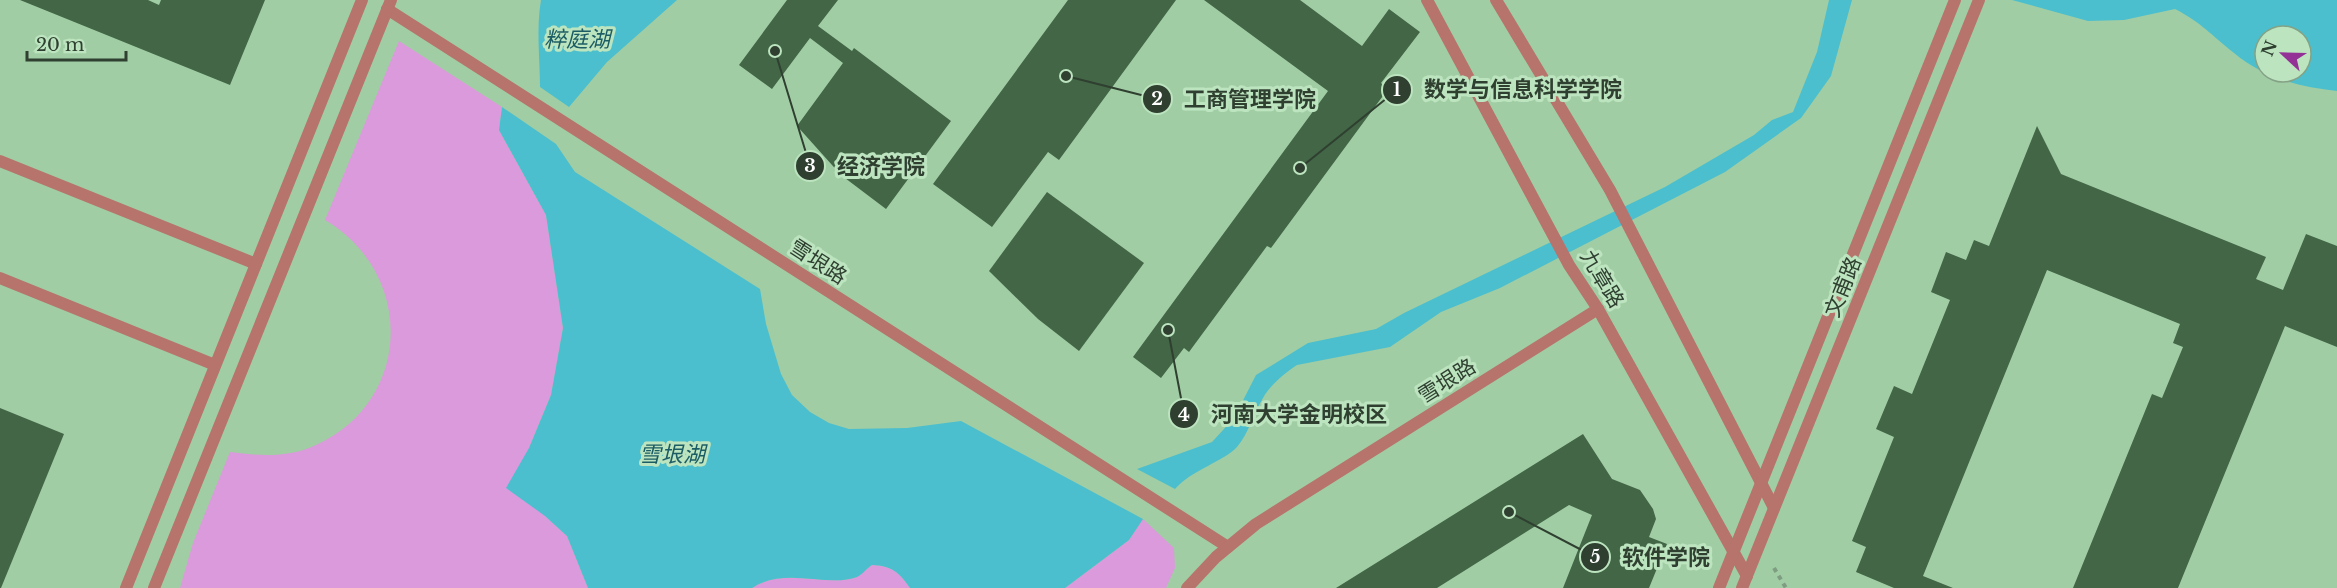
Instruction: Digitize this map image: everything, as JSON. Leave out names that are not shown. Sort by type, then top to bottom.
[{"type":"lane","points":[[126,588],[362,0]]},
{"type":"lane","name":"九章路","points":[[1426,0],[1569,265],[1598,309],[1734,552],[1744,582]]},
{"type":"lane","points":[[1496,0],[1610,190],[1774,508]]},
{"type":"lane","name":"文甫路","points":[[1719,588],[1955,0]]},
{"type":"lane","name":"文甫路","points":[[1744,582],[1979,0]]},
{"type":"lane","points":[[154,588],[389,5]]},
{"type":"lane","name":"雪垠路","points":[[389,5],[1228,547]]},
{"type":"lane","points":[[0,161],[256,264]]},
{"type":"lane","points":[[0,278],[216,365]]},
{"type":"lane","name":"雪垠路","points":[[1187,588],[1228,547],[1256,524],[1598,309]]},
{"type":"shaded area","points":[[0,0],[2337,0],[2337,588],[0,588]]},
{"type":"shaded area","points":[[399,41],[502,107],[499,130],[546,215],[563,328],[551,395],[529,448],[545,516],[567,536],[588,588],[180,588],[193,543],[230,452],[274,455],[295,452],[316,445],[348,425],[371,399],[385,368],[391,336],[387,303],[375,271],[354,243],[325,220]]},
{"type":"shaded area","points":[[1143,519],[1174,548],[1175,568],[1166,588],[1065,588],[1129,540]]},
{"type":"shaded area","points":[[872,565],[894,571],[910,588],[752,588],[778,579],[845,580],[857,577]]},
{"type":"water","name":"粹庭湖","points":[[541,0],[677,0],[607,62],[569,107],[540,87],[538,33]]},
{"type":"water","points":[[1829,0],[1852,0],[1831,76],[1801,118],[1725,172],[1500,288],[1441,312],[1390,347],[1297,365],[1266,393],[1245,436],[1237,447],[1190,476],[1175,489],[1137,469],[1212,442],[1234,418],[1256,375],[1308,343],[1376,329],[1404,313],[1665,187],[1754,135],[1772,120],[1793,112],[1817,52]]},
{"type":"water","points":[[2012,0],[2337,0],[2337,91],[2296,84],[2313,84],[2313,24],[2253,24],[2253,67],[2199,24],[2175,9],[2124,20],[2088,21]]},
{"type":"water","name":"雪垠湖","points":[[502,107],[556,144],[575,172],[760,289],[766,324],[781,374],[792,395],[810,412],[829,423],[849,429],[907,428],[961,421],[1143,519],[1129,540],[1065,588],[910,588],[894,571],[872,565],[857,577],[845,580],[778,579],[752,588],[588,588],[567,536],[545,516],[506,488],[529,448],[551,395],[563,328],[546,215],[499,130]]},
{"type":"building","points":[[20,0],[148,0],[159,5],[161,0],[265,0],[230,85]]},
{"type":"building","points":[[787,0],[838,0],[818,26],[852,51],[854,48],[951,121],[886,209],[841,175],[797,126],[843,63],[810,38],[772,89],[739,65]]},
{"type":"building","points":[[1068,0],[1176,0],[1059,160],[1048,152],[992,227],[933,184]]},
{"type":"building","points":[[1204,0],[1300,0],[1362,46],[1389,9],[1420,32],[1381,83],[1388,89],[1271,248],[1267,246],[1189,352],[1184,348],[1161,378],[1133,357],[1328,91]]},
{"type":"building","points":[[2037,126],[2061,174],[2266,257],[2256,279],[2283,290],[2306,234],[2337,246],[2337,347],[2285,326],[2178,588],[2073,588],[2152,394],[2162,398],[2183,347],[2173,343],[2180,324],[2047,270],[1923,576],[1953,588],[1894,588],[1856,572],[1866,547],[1852,541],[1894,437],[1876,429],[1894,386],[1912,394],[1950,300],[1931,292],[1946,252],[1966,260],[1974,240],[1989,246]]},
{"type":"building","points":[[1047,192],[1144,263],[1079,351],[1038,319],[989,271]]},
{"type":"building","points":[[0,408],[64,434],[1,588],[0,588]]},
{"type":"building","points":[[1583,434],[1612,479],[1640,490],[1653,509],[1656,519],[1649,537],[1667,544],[1649,588],[1563,588],[1592,515],[1569,505],[1437,588],[1336,588]]},
{"type":"place","name":"经济学院","points":[[775,51]]},
{"type":"place","name":"工商管理学院","points":[[1066,76]]},
{"type":"place","name":"数学与信息科学学院","points":[[1300,168]]},
{"type":"place","name":"河南大学金明校区","points":[[1168,330]]},
{"type":"place","name":"软件学院","points":[[1509,512]]}]
